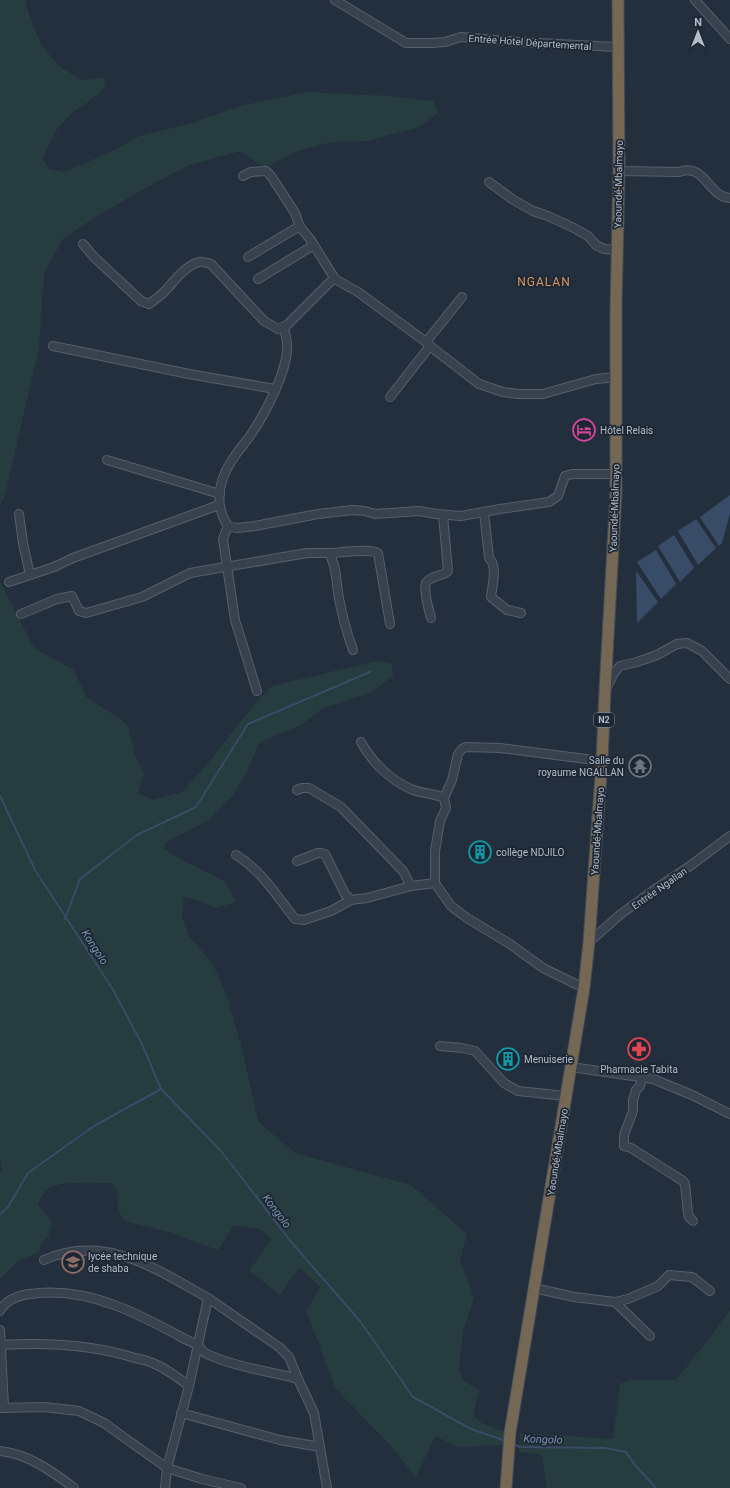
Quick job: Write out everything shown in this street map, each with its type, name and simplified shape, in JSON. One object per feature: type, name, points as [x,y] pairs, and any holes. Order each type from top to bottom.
[{"type":"highway","name":"Yaoundé-Mbalmayo","points":[[506,1488],[510,1433],[584,988],[589,942],[602,761],[616,474],[617,250],[619,171],[617,47],[618,0]]},
{"type":"street","name":"Entrée Hotel Départemental","points":[[336,0],[406,43],[445,42],[461,37],[519,42],[617,47]]},
{"type":"street","points":[[695,0],[730,39]]},
{"type":"street","points":[[619,171],[679,172],[692,170],[698,173],[721,196],[730,198]]},
{"type":"street","points":[[243,176],[252,172],[266,171],[271,176],[295,213],[300,227],[314,245],[335,280],[358,292],[479,384],[504,392],[518,394],[543,394],[596,379],[617,377]]},
{"type":"street","points":[[490,182],[512,199],[533,211],[548,216],[588,236],[596,245],[604,249],[617,250]]},
{"type":"street","points":[[248,258],[300,227]]},
{"type":"street","points":[[83,244],[94,257],[141,301],[149,304],[164,292],[178,276],[194,264],[200,261],[211,264],[264,321],[278,329],[284,327],[330,282],[335,280]]},
{"type":"street","points":[[258,279],[314,245]]},
{"type":"street","points":[[390,397],[462,297]]},
{"type":"street","points":[[284,327],[288,347],[284,368],[275,389],[250,436],[236,453],[224,473],[219,505],[223,518],[228,526],[236,528],[255,526],[318,514],[353,510],[375,514],[419,511],[442,515],[461,516],[549,502],[558,496],[565,476],[572,474],[616,474]]},
{"type":"street","points":[[53,346],[189,374],[275,389]]},
{"type":"street","points":[[107,460],[220,494]]},
{"type":"street","points":[[9,582],[54,567],[73,558],[219,505]]},
{"type":"street","points":[[484,512],[489,558],[494,566],[491,597],[507,610],[521,613]]},
{"type":"street","points":[[19,514],[23,543],[30,575]]},
{"type":"street","points":[[431,618],[425,584],[428,580],[445,574],[448,571],[442,515]]},
{"type":"street","points":[[228,526],[222,539],[235,620],[256,691]]},
{"type":"street","points":[[21,614],[57,599],[72,596],[79,611],[86,613],[142,597],[190,573],[227,566],[307,553],[376,551],[378,553],[390,624]]},
{"type":"street","points":[[329,553],[332,559],[346,628],[353,650]]},
{"type":"street","points":[[605,691],[614,673],[620,666],[657,655],[677,644],[687,643],[702,651],[730,679]]},
{"type":"street","points":[[361,742],[366,753],[398,782],[410,789],[444,798]]},
{"type":"street","points":[[584,988],[543,968],[510,944],[451,906],[435,883],[435,851],[440,821],[446,808],[444,798],[452,780],[458,754],[462,749],[466,747],[500,748],[602,761]]},
{"type":"street","points":[[297,790],[309,788],[341,807],[403,871],[411,886]]},
{"type":"street","name":"Entrée Ngallan","points":[[589,942],[621,914],[730,836]]},
{"type":"street","points":[[297,861],[321,853],[325,854],[345,894],[351,900]]},
{"type":"street","points":[[236,855],[250,864],[260,874],[295,919],[304,920],[331,911],[351,900],[367,898],[411,886],[435,883]]},
{"type":"street","points":[[440,1046],[475,1051],[504,1083],[518,1092],[566,1096]]},
{"type":"street","points":[[571,1066],[653,1079],[730,1114]]},
{"type":"street","points":[[642,1077],[640,1086],[636,1090],[633,1100],[633,1111],[625,1131],[624,1146],[631,1148],[683,1180],[685,1184],[688,1213],[693,1221]]},
{"type":"street","points":[[44,1260],[66,1252],[81,1250],[114,1253],[133,1258],[208,1298],[285,1352],[289,1357],[314,1414],[327,1488]]},
{"type":"street","points":[[534,1288],[574,1297],[615,1302],[628,1299],[658,1286],[669,1275],[692,1277],[710,1291]]},
{"type":"street","points":[[0,1311],[3,1305],[7,1302],[24,1294],[45,1292],[74,1294],[112,1303],[147,1318],[197,1346],[206,1354],[230,1362],[298,1379]]},
{"type":"street","points":[[165,1488],[167,1468],[189,1386],[208,1298]]},
{"type":"street","points":[[615,1302],[650,1336]]},
{"type":"street","points":[[0,1330],[2,1408],[44,1407],[79,1411],[104,1423],[167,1468],[202,1479],[241,1488]]},
{"type":"street","points":[[1,1345],[52,1344],[90,1347],[114,1351],[149,1361],[166,1370],[189,1386]]},
{"type":"street","points":[[181,1413],[280,1440],[320,1447]]},
{"type":"street","points":[[0,1450],[18,1454],[39,1464],[74,1488]]},
{"type":"green space","points":[[0,0],[25,0],[41,45],[59,66],[81,80],[103,78],[106,84],[97,95],[70,115],[61,124],[49,144],[43,160],[49,169],[64,172],[115,150],[139,136],[192,123],[240,106],[308,92],[389,96],[433,101],[438,113],[419,127],[367,141],[332,142],[295,152],[264,168],[241,151],[189,165],[94,218],[63,239],[44,273],[39,348],[5,495],[0,507]]},
{"type":"green space","points":[[0,581],[34,648],[74,670],[86,697],[121,719],[128,727],[135,755],[144,774],[138,793],[153,800],[182,792],[206,766],[257,701],[272,686],[377,661],[392,664],[393,676],[371,692],[323,708],[301,725],[259,743],[248,770],[233,795],[209,820],[166,842],[164,849],[178,858],[226,882],[236,902],[216,908],[198,900],[184,897],[182,915],[188,935],[212,963],[226,993],[242,1048],[258,1121],[295,1153],[411,1185],[467,1234],[460,1260],[474,1298],[463,1331],[459,1369],[464,1381],[479,1390],[473,1415],[482,1423],[506,1433],[504,1445],[458,1447],[435,1436],[416,1477],[388,1443],[336,1389],[306,1311],[320,1287],[299,1267],[280,1295],[249,1270],[272,1239],[260,1229],[234,1225],[218,1250],[169,1232],[125,1221],[118,1210],[117,1190],[111,1183],[56,1185],[47,1190],[38,1204],[52,1223],[49,1235],[41,1243],[39,1252],[17,1262],[0,1279],[0,1172],[2,1170],[0,1161]]},
{"type":"green space","points":[[730,1310],[730,1488],[547,1488],[542,1455],[519,1452],[520,1433],[613,1439],[620,1384],[629,1380],[676,1380]]},
{"type":"water","points":[[730,495],[730,513],[722,543],[719,546],[700,517]]},
{"type":"water","points":[[696,519],[716,548],[698,565],[678,531]]},
{"type":"water","points":[[674,535],[694,568],[680,582],[658,546]]},
{"type":"water","points":[[656,550],[676,584],[661,599],[637,562]]},
{"type":"water","points":[[636,571],[658,602],[637,623]]},
{"type":"waterway","points":[[65,919],[80,879],[137,835],[196,807],[248,724],[370,672]]},
{"type":"waterway","name":"Kongolo","points":[[0,796],[35,870],[112,988],[142,1044],[161,1089],[221,1151],[292,1243],[360,1321],[413,1397],[471,1429],[506,1441]]},
{"type":"waterway","points":[[0,1214],[8,1207],[28,1173],[94,1126],[161,1089]]},
{"type":"waterway","name":"Kongolo","points":[[513,1444],[520,1447],[604,1448],[626,1452],[634,1464],[656,1488]]},
{"type":"place","name":"Hôtel Relais","points":[[584,430]]},
{"type":"place","name":"Salle du royaume NGALLAN","points":[[640,766]]},
{"type":"place","name":"collège NDJILO","points":[[480,852]]},
{"type":"place","name":"Pharmacie Tabita","points":[[639,1049]]},
{"type":"place","name":"Menuiserie","points":[[508,1059]]},
{"type":"place","name":"lycée technique de shaba","points":[[73,1262]]},
{"type":"district","name":"NGALAN","points":[[544,282]]}]
